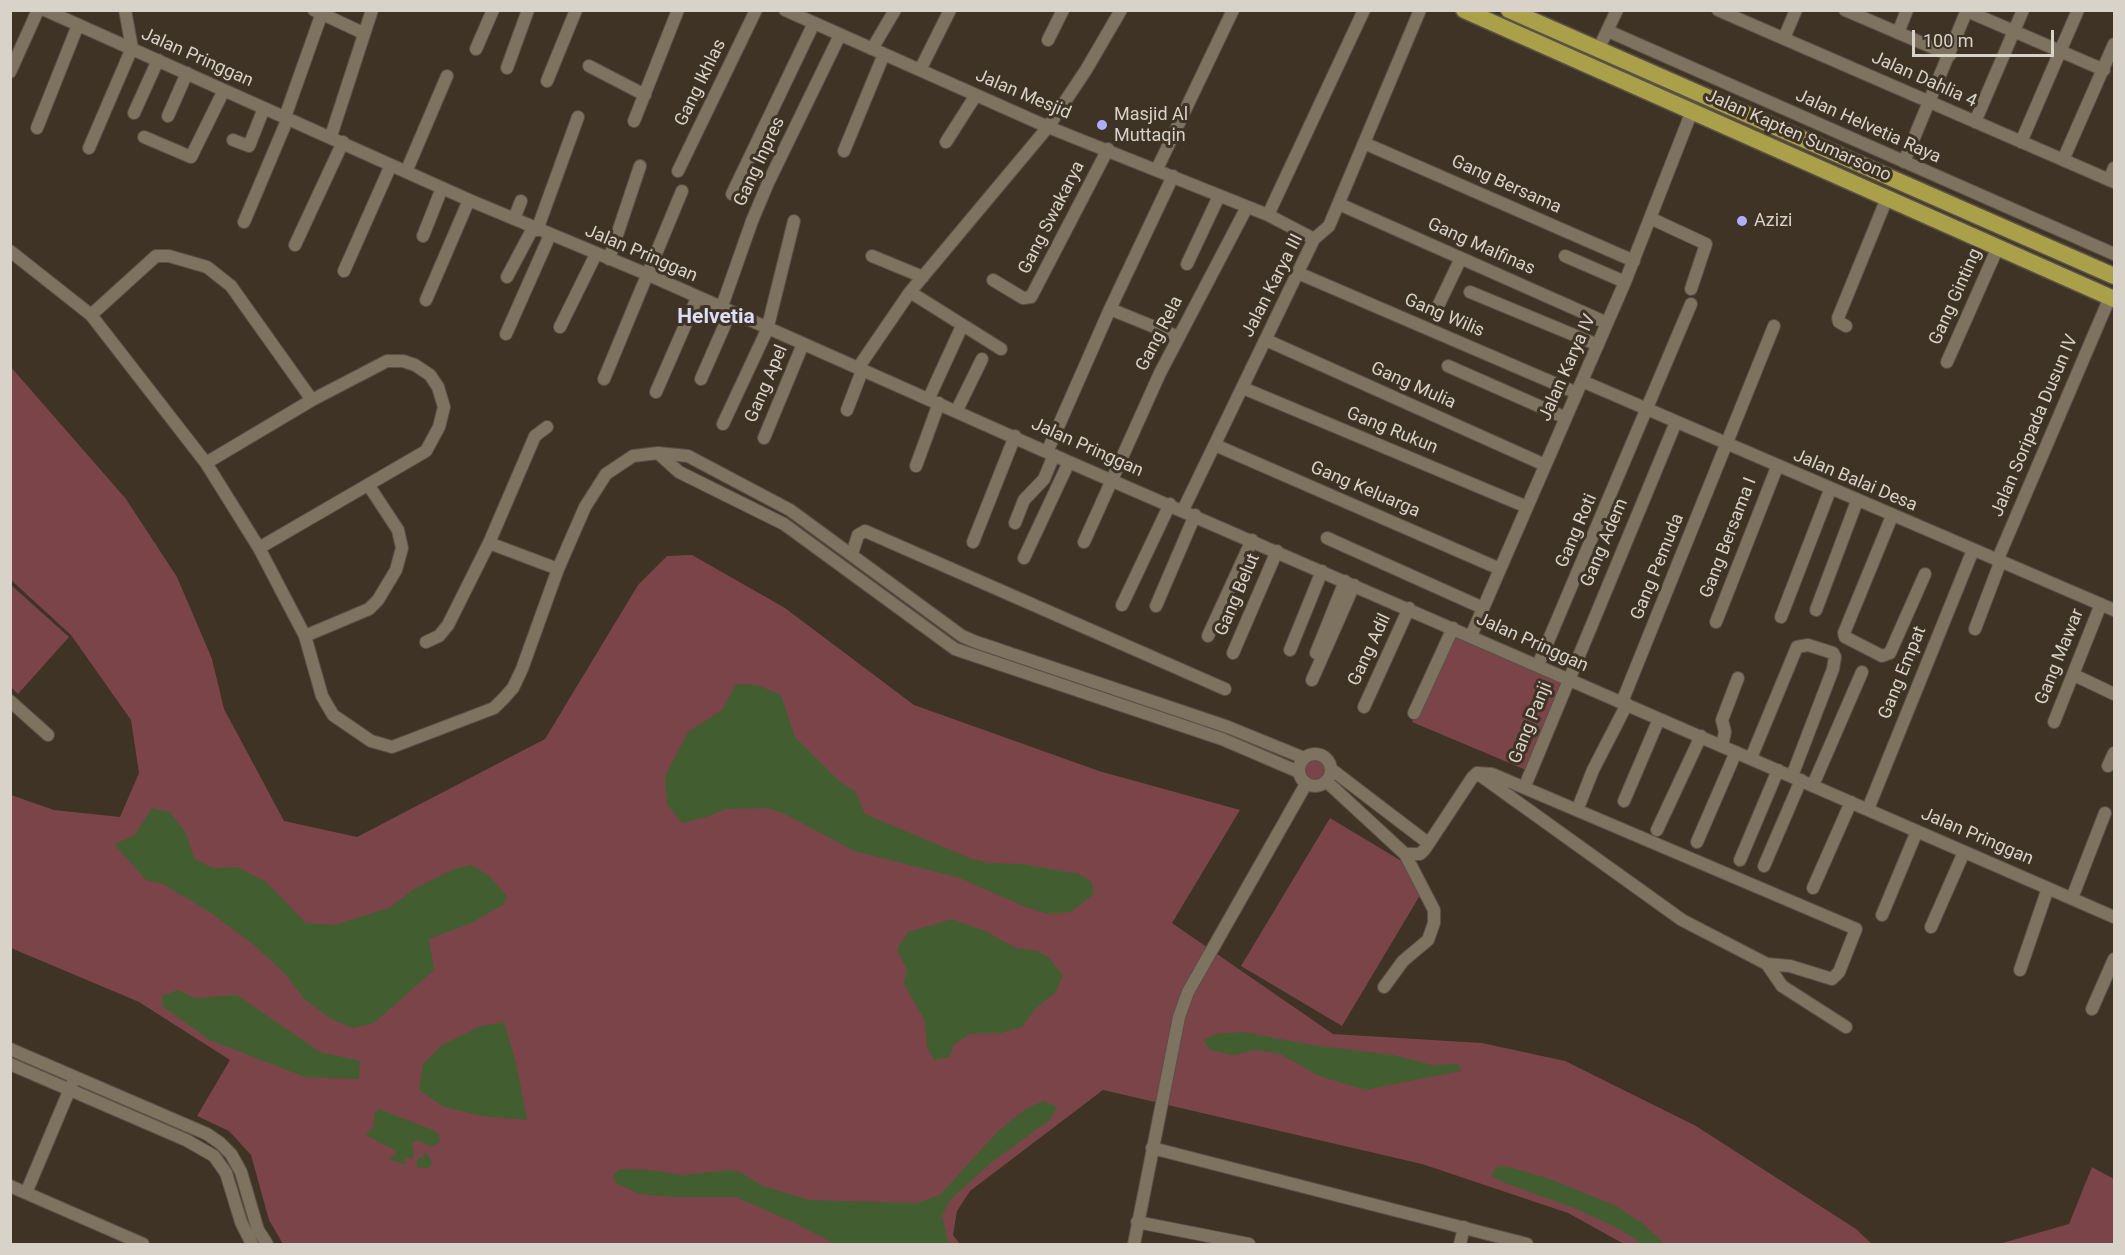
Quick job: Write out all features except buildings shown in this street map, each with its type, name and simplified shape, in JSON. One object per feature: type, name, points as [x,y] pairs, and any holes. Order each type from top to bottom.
[{"type":"highway","name":"Jalan Kapten Sumarsono","points":[[1464,10],[1998,247],[2110,300]]},
{"type":"highway","name":"Jalan Kapten Sumarsono","points":[[1509,10],[2115,276]]},
{"type":"street","points":[[10,72],[38,10]]},
{"type":"street","name":"Jalan Pringgan","points":[[45,10],[71,19],[535,229],[650,275],[767,330],[957,410],[1069,462],[2115,917]]},
{"type":"street","points":[[89,148],[132,48],[125,10]]},
{"type":"street","points":[[331,136],[372,10]]},
{"type":"street","points":[[476,49],[493,10]]},
{"type":"street","points":[[507,68],[528,10]]},
{"type":"street","points":[[548,81],[576,10]]},
{"type":"street","points":[[634,121],[678,10]]},
{"type":"street","name":"Gang Ikhlas","points":[[678,171],[756,10]]},
{"type":"street","name":"Jalan Mesjid","points":[[786,10],[1048,127],[1108,149],[1268,215],[1314,239]]},
{"type":"street","points":[[872,49],[895,10]]},
{"type":"street","points":[[920,70],[950,10]]},
{"type":"street","points":[[1048,40],[1063,10]]},
{"type":"street","points":[[847,410],[860,370],[910,292],[1048,127],[1086,70],[1121,10]]},
{"type":"street","points":[[1157,169],[1233,10]]},
{"type":"street","points":[[1268,215],[1364,10]]},
{"type":"street","name":"Jalan Karya III","points":[[1183,510],[1314,239],[1329,226],[1420,10]]},
{"type":"street","points":[[1598,50],[1617,10]]},
{"type":"street","name":"Jalan Dahlia 4","points":[[1718,10],[1738,14],[1784,38],[2021,142],[2063,160],[2113,177]]},
{"type":"street","points":[[1784,38],[1796,10]]},
{"type":"street","points":[[1898,33],[1908,10]]},
{"type":"street","points":[[1975,122],[2023,10]]},
{"type":"street","points":[[2021,142],[2078,10]]},
{"type":"street","points":[[1849,11],[1950,55]]},
{"type":"street","points":[[1904,162],[1967,11],[2104,70]]},
{"type":"street","points":[[244,222],[287,117],[320,12],[363,33]]},
{"type":"street","points":[[37,128],[71,19]]},
{"type":"street","points":[[732,194],[814,23]]},
{"type":"street","name":"Jalan Helvetia Raya","points":[[1608,31],[2115,254]]},
{"type":"street","name":"Gang Inpres","points":[[701,379],[764,193],[840,35]]},
{"type":"street","points":[[2063,160],[2115,44]]},
{"type":"street","points":[[844,151],[884,54]]},
{"type":"street","points":[[134,113],[159,60]]},
{"type":"street","points":[[589,66],[645,95]]},
{"type":"street","points":[[168,116],[187,73]]},
{"type":"street","points":[[406,172],[447,76]]},
{"type":"street","points":[[144,137],[191,157],[224,90]]},
{"type":"street","points":[[946,142],[976,95]]},
{"type":"street","points":[[233,140],[249,147],[264,108]]},
{"type":"street","name":"Jalan Karya IV","points":[[1470,636],[1634,261],[1692,111]]},
{"type":"street","points":[[507,277],[535,229],[578,117]]},
{"type":"street","points":[[295,245],[343,142]]},
{"type":"street","name":"Gang Bersama","points":[[1364,143],[1634,261]]},
{"type":"street","name":"Gang Swakarya","points":[[993,280],[1023,298],[1031,297],[1108,149]]},
{"type":"street","points":[[344,271],[391,165]]},
{"type":"street","points":[[609,259],[640,166]]},
{"type":"street","points":[[1015,523],[1024,500],[1044,479],[1051,453],[1110,309],[1173,176]]},
{"type":"street","points":[[423,236],[442,188]]},
{"type":"street","points":[[604,379],[650,275],[682,191]]},
{"type":"street","points":[[1187,264],[1219,195]]},
{"type":"street","points":[[1846,327],[1839,322],[1838,318],[1887,198]]},
{"type":"street","points":[[426,300],[469,200]]},
{"type":"street","points":[[514,219],[521,201]]},
{"type":"street","name":"Gang Malfinas","points":[[1339,204],[1607,323]]},
{"type":"street","name":"Gang Rela","points":[[1084,542],[1179,337],[1247,207]]},
{"type":"street","points":[[1650,218],[1706,244],[1707,249],[1691,289]]},
{"type":"street","points":[[723,424],[767,330],[794,221]]},
{"type":"street","points":[[506,334],[550,235]]},
{"type":"street","name":"Gang Ginting","points":[[1947,362],[1998,247]]},
{"type":"street","points":[[10,251],[91,315],[206,462],[259,548],[305,636],[322,696],[333,715],[371,741],[392,747],[494,708],[504,698],[513,688],[522,669],[558,569],[585,507],[606,474],[633,456],[658,453],[688,456],[790,510],[962,636],[1228,727],[1304,758],[1313,754],[1323,756],[1331,768],[1428,843]]},
{"type":"street","points":[[560,327],[596,254]]},
{"type":"street","points":[[91,315],[156,256],[169,256],[207,267],[231,286],[312,400]]},
{"type":"street","points":[[872,256],[923,278]]},
{"type":"street","points":[[1565,256],[1625,282]]},
{"type":"street","points":[[1438,304],[1461,258]]},
{"type":"street","name":"Gang Wilis","points":[[1298,273],[1577,393]]},
{"type":"street","points":[[910,292],[1001,349]]},
{"type":"street","points":[[1470,292],[1598,345]]},
{"type":"street","points":[[656,392],[698,298]]},
{"type":"street","name":"Jalan Soripada Dusun IV","points":[[1974,629],[1998,562],[2110,300]]},
{"type":"street","name":"Gang Roti","points":[[1538,665],[1691,304]]},
{"type":"street","points":[[1110,309],[1179,337]]},
{"type":"street","points":[[916,466],[934,400],[962,326]]},
{"type":"street","name":"Gang Pemuda","points":[[1580,803],[1625,703],[1725,445],[1774,326]]},
{"type":"street","name":"Gang Mulia","points":[[1266,340],[1545,465]]},
{"type":"street","name":"Gang Apel","points":[[764,438],[803,344]]},
{"type":"street","points":[[957,410],[982,359]]},
{"type":"street","points":[[206,462],[312,400],[387,360],[403,361],[430,375],[438,387],[444,407],[440,427],[426,451],[259,548]]},
{"type":"street","points":[[1448,366],[1566,418]]},
{"type":"street","name":"Jalan Balai Desa","points":[[1582,381],[1725,445],[2115,610]]},
{"type":"street","name":"Gang Rukun","points":[[1243,388],[1527,507]]},
{"type":"street","name":"Gang Adem","points":[[1568,678],[1676,422]]},
{"type":"street","points":[[426,642],[439,636],[448,625],[489,543],[535,436],[547,427]]},
{"type":"street","points":[[973,542],[1015,436]]},
{"type":"street","name":"Gang Keluarga","points":[[1215,445],[1500,568]]},
{"type":"street","points":[[658,453],[679,472],[784,524],[955,649],[1222,739],[1299,772],[1306,784],[1317,786],[1326,781],[1331,768]]},
{"type":"street","points":[[1024,558],[1069,462]]},
{"type":"street","name":"Gang Bersama I","points":[[1716,622],[1777,467]]},
{"type":"street","points":[[305,636],[369,609],[378,600],[396,570],[402,548],[398,530],[369,486]]},
{"type":"street","points":[[1781,617],[1830,490]]},
{"type":"street","points":[[1816,610],[1857,501]]},
{"type":"street","points":[[1122,605],[1170,504]]},
{"type":"street","points":[[1156,606],[1195,515]]},
{"type":"street","points":[[1892,516],[1844,633],[1845,637],[1882,656],[1890,653],[1925,574]]},
{"type":"street","points":[[852,554],[858,535],[865,531],[1225,689]]},
{"type":"street","points":[[1327,538],[1483,608]]},
{"type":"street","points":[[1208,636],[1252,540]]},
{"type":"street","points":[[489,543],[558,569]]},
{"type":"street","name":"Gang Empat","points":[[1868,809],[1972,550]]},
{"type":"street","name":"Gang Belut","points":[[1233,653],[1277,551]]},
{"type":"street","points":[[1290,650],[1322,571]]},
{"type":"street","points":[[1311,664],[1350,583]]},
{"type":"street","points":[[1312,680],[1350,583]]},
{"type":"street","points":[[888,599],[898,588]]},
{"type":"street","name":"Gang Mawar","points":[[2054,722],[2101,604]]},
{"type":"street","name":"Gang Adil","points":[[1364,707],[1409,608]]},
{"type":"street","points":[[1414,712],[1453,628]]},
{"type":"street","points":[[1751,758],[1797,647],[1808,645],[1833,653],[1835,657],[1833,669],[1764,866]]},
{"type":"street","points":[[1813,785],[1862,672]]},
{"type":"street","points":[[2074,675],[2115,694]]},
{"type":"street","name":"Gang Panji","points":[[1527,781],[1568,678]]},
{"type":"street","points":[[1722,746],[1725,732],[1722,720],[1738,678]]},
{"type":"street","points":[[1092,696],[1096,682]]},
{"type":"street","points":[[10,701],[48,735]]},
{"type":"street","points":[[1624,801],[1659,718]]},
{"type":"street","points":[[1657,830],[1701,736]]},
{"type":"street","points":[[1696,842],[1736,752]]},
{"type":"street","points":[[2108,766],[2115,753]]},
{"type":"street","points":[[1299,772],[1304,758]]},
{"type":"street","points":[[1740,860],[1778,770]]},
{"type":"street","points":[[1405,854],[1420,854],[1477,773]]},
{"type":"street","points":[[1477,773],[1492,774],[1856,929],[1839,972],[1832,979],[1790,966],[1767,964],[1682,920],[1477,773]]},
{"type":"street","points":[[1326,781],[1405,854],[1430,901],[1434,923],[1426,943],[1404,961],[1384,987]]},
{"type":"street","points":[[1134,1245],[1179,1017],[1188,992],[1306,784]]},
{"type":"street","points":[[1813,888],[1851,802]]},
{"type":"street","points":[[2072,898],[2105,813]]},
{"type":"street","points":[[1882,915],[1917,831]]},
{"type":"street","points":[[1931,927],[1964,852]]},
{"type":"street","points":[[2020,970],[2048,888]]},
{"type":"street","points":[[2092,1009],[2115,959]]},
{"type":"street","points":[[1767,964],[1782,986],[1846,1027]]},
{"type":"street","points":[[10,1049],[207,1134],[220,1143],[231,1154],[241,1172],[258,1230],[267,1245]]},
{"type":"street","points":[[10,1065],[186,1140],[214,1156],[226,1173],[241,1222],[252,1245]]},
{"type":"street","points":[[26,1193],[75,1077]]},
{"type":"street","points":[[1152,1148],[1527,1245]]},
{"type":"street","points":[[10,1186],[143,1244]]},
{"type":"street","points":[[1137,1222],[1249,1245]]},
{"type":"street","points":[[1460,1245],[1464,1227]]},
{"type":"shaded area","points":[[10,366],[126,499],[177,577],[212,659],[224,709],[284,821],[357,837],[545,739],[638,585],[667,556],[692,555],[785,608],[914,705],[1099,771],[1240,810],[1172,923],[1333,1034],[1482,1043],[1565,1061],[1696,1126],[1856,1229],[1872,1244],[1624,1244],[1568,1213],[1422,1164],[1103,1090],[970,1191],[957,1211],[953,1235],[960,1244],[283,1244],[269,1220],[251,1155],[229,1131],[197,1116],[230,1060],[139,1002],[11,948],[11,795],[54,810],[120,817],[139,773],[131,720],[71,635],[11,580]]},
{"type":"shaded area","points":[[11,585],[69,637],[18,694],[11,687]]},
{"type":"shaded area","points":[[1451,631],[1564,680],[1526,770],[1412,722]]},
{"type":"shaded area","points":[[736,684],[757,685],[781,695],[795,737],[840,782],[855,791],[865,814],[967,857],[988,863],[1023,864],[1079,874],[1091,881],[1094,894],[1071,912],[1049,914],[1023,906],[960,878],[854,851],[785,814],[767,808],[726,809],[682,823],[667,804],[665,776],[688,732],[722,710]]},
{"type":"shaded area","points":[[1310,759],[1318,759],[1325,766],[1325,774],[1318,781],[1310,781],[1303,774],[1303,766]]},
{"type":"shaded area","points":[[152,808],[170,812],[186,833],[194,858],[212,868],[238,867],[266,882],[306,923],[334,925],[389,908],[414,889],[454,869],[472,865],[489,876],[507,896],[503,905],[471,923],[429,939],[434,970],[374,1023],[353,1028],[333,1020],[305,1000],[285,974],[254,945],[208,911],[163,884],[146,880],[114,844],[134,836]]},
{"type":"shaded area","points":[[1330,818],[1403,862],[1422,892],[1342,1026],[1241,966]]},
{"type":"shaded area","points":[[952,919],[985,931],[1016,948],[1038,951],[1049,958],[1063,975],[1056,992],[1035,1009],[1022,1027],[1001,1033],[970,1034],[953,1045],[950,1057],[934,1060],[927,1047],[925,1021],[904,984],[907,970],[897,949],[908,932]]},
{"type":"shaded area","points":[[178,990],[195,998],[237,995],[320,1052],[360,1061],[359,1079],[305,1077],[210,1040],[162,1006],[162,996]]},
{"type":"shaded area","points":[[504,1022],[516,1062],[527,1120],[483,1116],[444,1107],[419,1090],[423,1064],[442,1045],[481,1026]]},
{"type":"shaded area","points":[[1243,1032],[1313,1045],[1393,1055],[1432,1065],[1458,1064],[1461,1071],[1365,1090],[1319,1076],[1280,1054],[1257,1050],[1233,1055],[1210,1050],[1203,1040],[1216,1034]]},
{"type":"shaded area","points":[[1044,1101],[1057,1107],[1050,1120],[993,1161],[950,1200],[942,1216],[949,1244],[835,1244],[736,1197],[674,1197],[639,1194],[616,1183],[613,1175],[620,1169],[651,1170],[683,1175],[729,1170],[740,1172],[763,1186],[809,1200],[916,1203],[940,1195],[998,1131],[1027,1108]]},
{"type":"shaded area","points":[[379,1109],[435,1131],[439,1135],[440,1142],[430,1147],[420,1141],[415,1141],[412,1144],[414,1153],[412,1159],[404,1158],[406,1165],[391,1160],[390,1157],[396,1155],[396,1151],[366,1135],[374,1126],[374,1114]]},
{"type":"shaded area","points":[[427,1153],[432,1163],[429,1168],[418,1168],[416,1162],[420,1157],[424,1159],[423,1154]]},
{"type":"shaded area","points":[[1498,1166],[1550,1179],[1616,1206],[1642,1223],[1665,1244],[1643,1244],[1617,1228],[1577,1209],[1502,1182],[1491,1175]]},
{"type":"shaded area","points":[[2092,1167],[2114,1179],[2114,1244],[1999,1244],[2069,1224]]},
{"type":"place","name":"Masjid Al Muttaqin","points":[[1102,125]]},
{"type":"place","name":"Azizi","points":[[1742,221]]},
{"type":"district","name":"Helvetia","points":[[716,318]]}]
